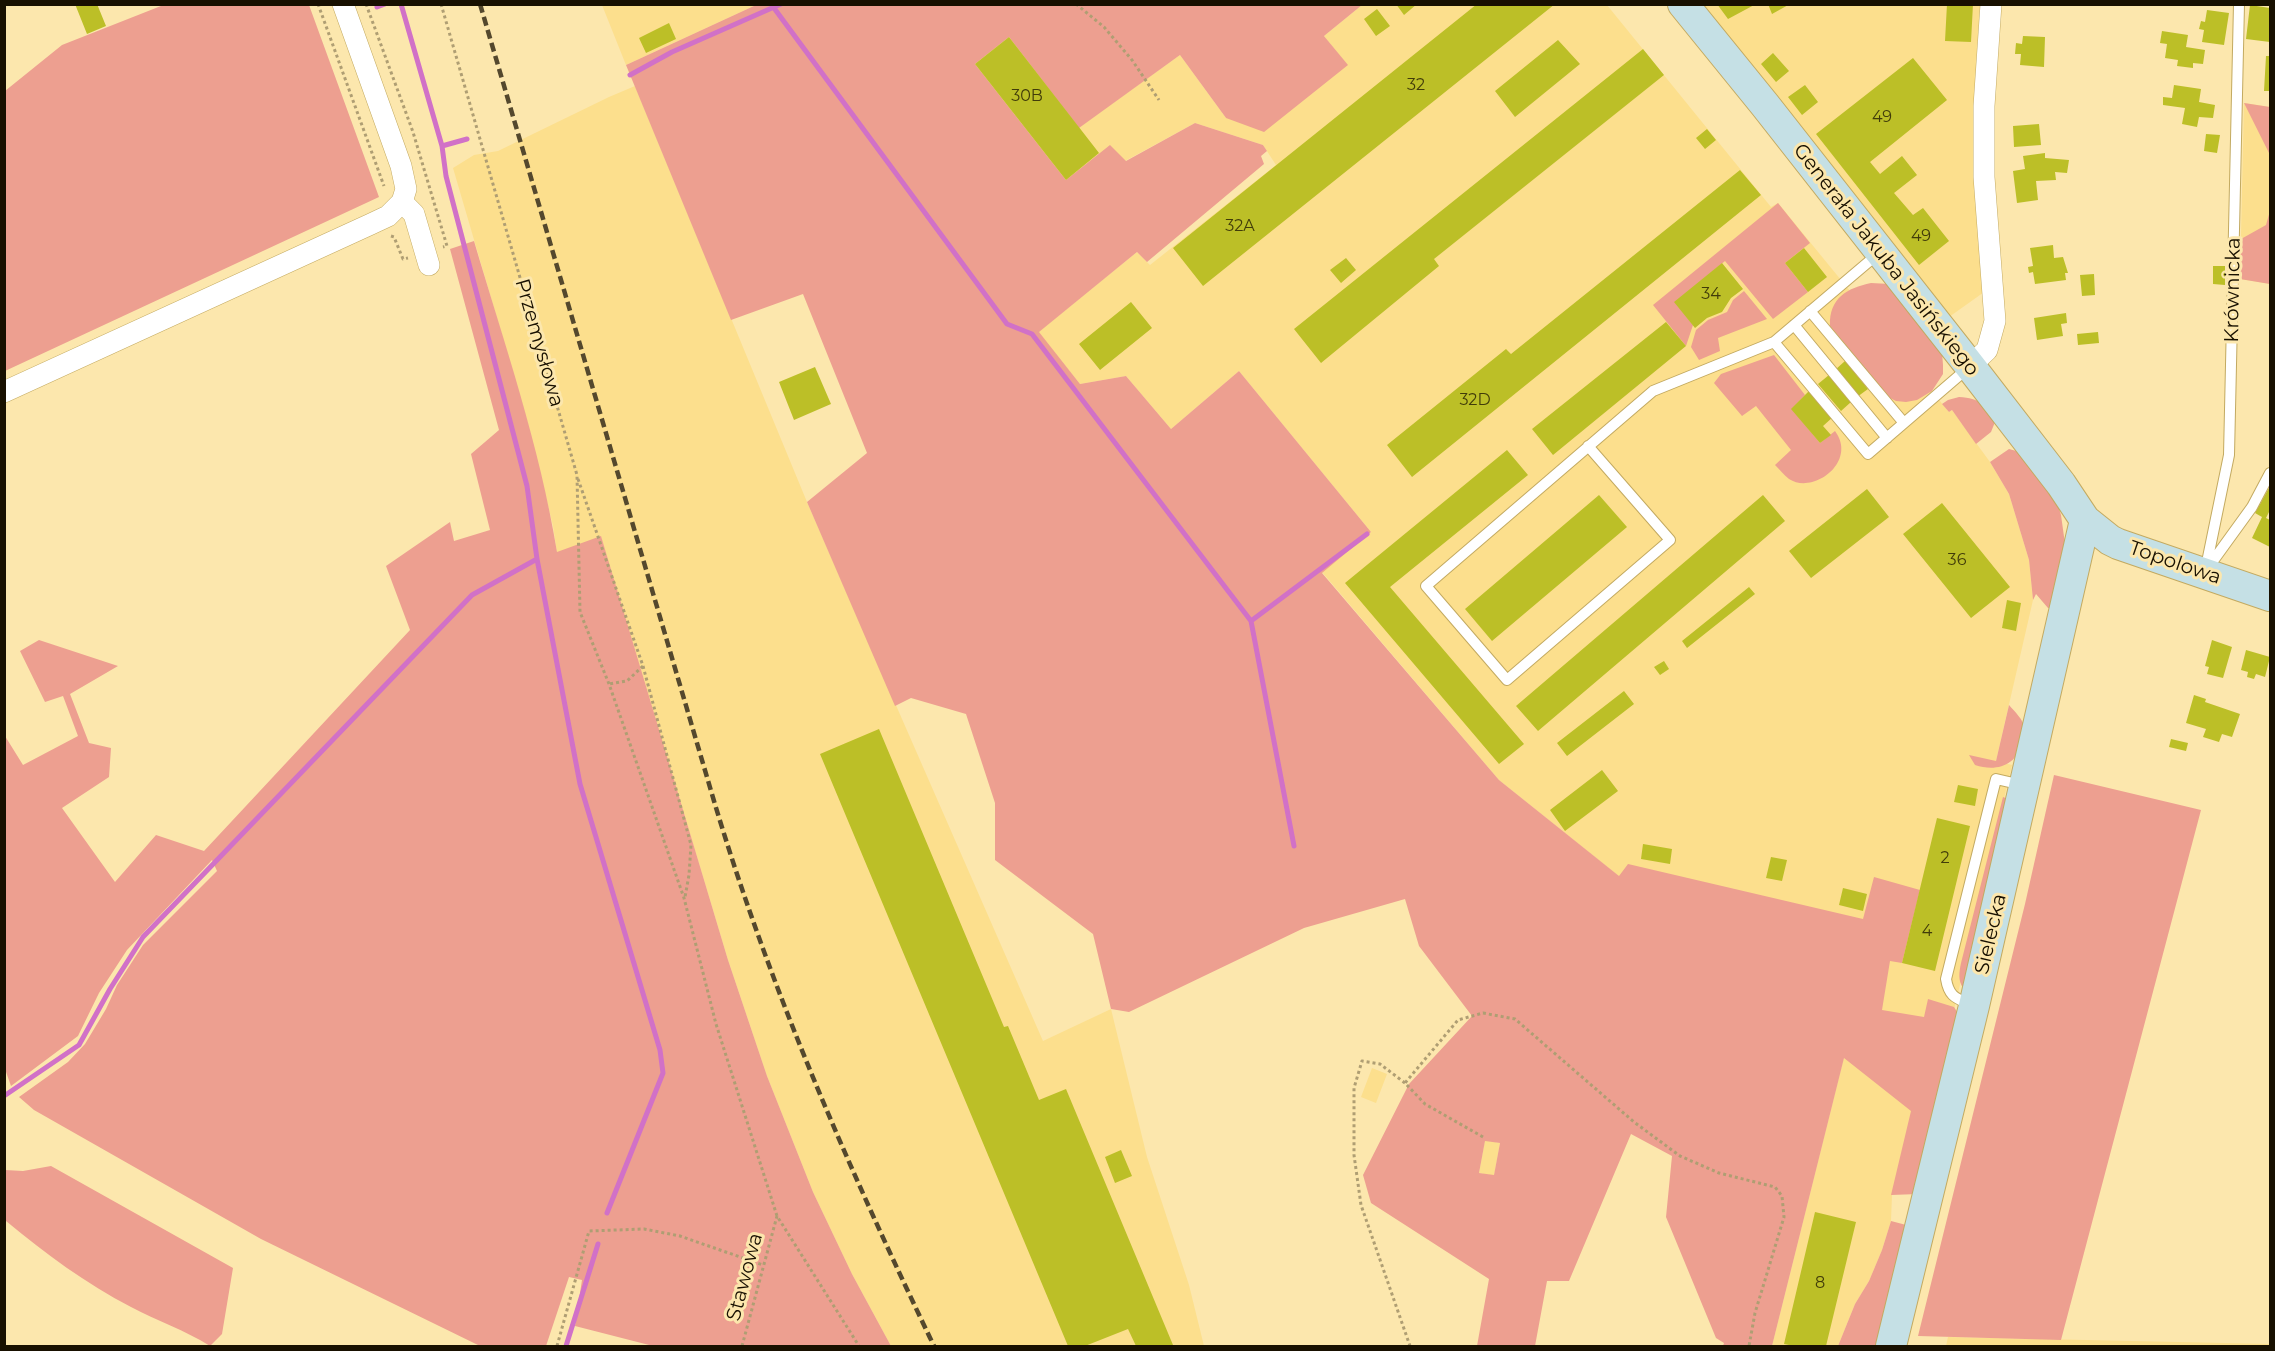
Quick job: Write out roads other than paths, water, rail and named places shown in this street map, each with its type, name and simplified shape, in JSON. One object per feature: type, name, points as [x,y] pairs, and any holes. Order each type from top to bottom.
[{"type":"street","points":[[4,392],[388,216],[393,196],[406,189],[401,166],[343,4]]},
{"type":"street","name":"Generała Jakuba Jasińskiego","points":[[1683,4],[1970,366],[2061,484],[2085,520]]},
{"type":"street","points":[[1970,366],[1987,350],[1995,321],[1984,177],[1984,106],[1991,4]]},
{"type":"street","points":[[393,196],[414,214],[427,259]]},
{"type":"street","name":"Topolowa","points":[[2085,520],[2118,544],[2271,596]]},
{"type":"street","name":"Sielecka","points":[[1892,1347],[1974,1006],[2085,520]]},
{"type":"lane","name":"Krównicka","points":[[2205,573],[2229,456],[2239,4]]},
{"type":"lane","points":[[1588,446],[1670,540],[1507,680],[1426,586],[1588,446],[1653,391],[1774,342],[1880,253]]},
{"type":"lane","points":[[1810,312],[1904,423]]},
{"type":"lane","points":[[1794,325],[1887,438]]},
{"type":"lane","points":[[1774,342],[1868,454],[1970,366]]},
{"type":"lane","points":[[2205,573],[2228,537],[2252,507],[2271,473]]},
{"type":"waterway","points":[[377,7],[385,4]]},
{"type":"waterway","points":[[401,4],[442,146]]},
{"type":"waterway","points":[[630,75],[672,52],[781,4]]},
{"type":"waterway","points":[[774,8],[1007,324],[1032,334],[1251,621],[1294,846]]},
{"type":"waterway","points":[[467,139],[442,146],[446,176],[527,486],[537,559],[580,784],[660,1050],[663,1073],[607,1213]]},
{"type":"waterway","points":[[1251,621],[1367,534]]},
{"type":"waterway","points":[[4,1096],[79,1045],[110,989],[143,937],[472,595],[537,559]]},
{"type":"waterway","points":[[566,1346],[598,1244]]},
{"type":"railway","points":[[480,4],[736,871],[760,941],[813,1078],[934,1346]]}]
